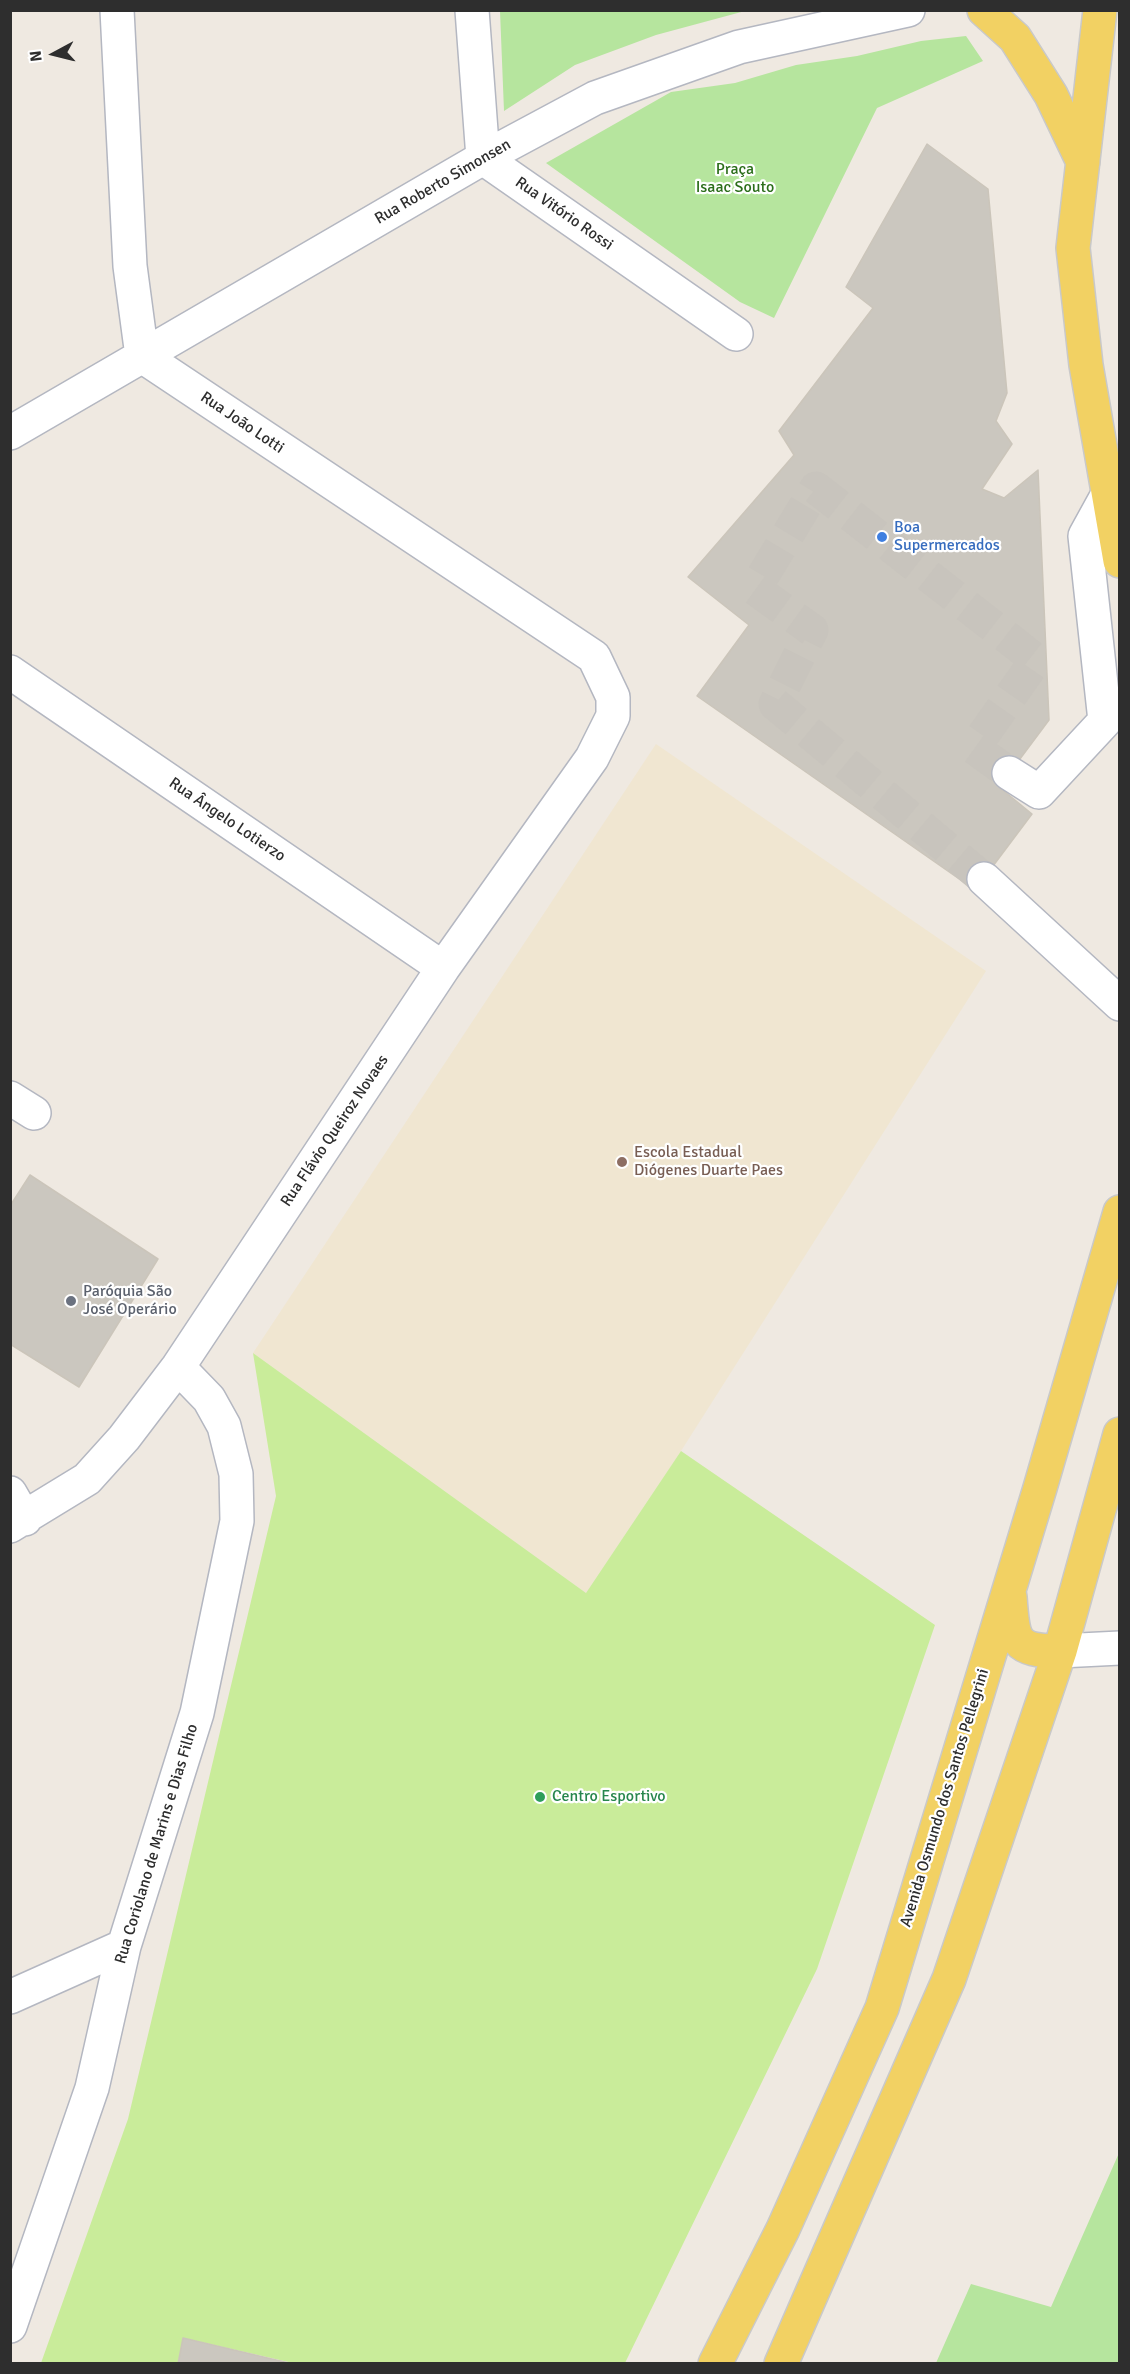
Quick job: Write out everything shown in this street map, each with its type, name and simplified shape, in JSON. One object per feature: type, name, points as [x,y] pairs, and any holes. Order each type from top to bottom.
[{"type":"main road","points":[[984,10],[1015,38],[1051,94],[1083,162]]},
{"type":"main road","points":[[1100,10],[1073,248],[1086,365],[1119,561]]},
{"type":"main road","name":"Avenida Osmundo dos Santos Pellegrini","points":[[720,2362],[783,2229],[882,2008],[1040,1488],[1119,1212]]},
{"type":"main road","points":[[781,2364],[949,1979],[1060,1652],[1119,1434]]},
{"type":"main road","points":[[1009,1586],[1012,1630],[1020,1642],[1034,1651],[1060,1652]]},
{"type":"street","points":[[117,10],[130,266],[142,356]]},
{"type":"street","points":[[472,10],[483,158]]},
{"type":"street","name":"Rua Roberto Simonsen","points":[[10,433],[483,158],[595,98],[739,47],[908,10]]},
{"type":"street","name":"Rua Vitório Rossi","points":[[483,158],[736,334]]},
{"type":"street","name":"Rua João Lotti","points":[[142,356],[594,657],[614,697]]},
{"type":"street","points":[[1010,773],[1039,792],[1105,721],[1085,536],[1107,496]]},
{"type":"street","name":"Rua Ângelo Lotierzo","points":[[10,672],[443,968]]},
{"type":"street","name":"Rua Flávio Queiroz Novaes","points":[[15,1513],[87,1479],[124,1438],[178,1367],[443,968],[592,758],[613,716],[614,697]]},
{"type":"street","points":[[984,879],[1119,1004]]},
{"type":"street","name":"Rua Coriolano de Marins e Dias Filho","points":[[10,2326],[92,2088],[124,1946],[197,1713],[237,1521],[236,1474],[224,1426],[209,1399],[178,1367]]},
{"type":"street","points":[[1060,1652],[1119,1648]]},
{"type":"street","points":[[10,1997],[124,1946]]},
{"type":"shaded area","name":"Escola Estadual Diógenes Duarte Paes","points":[[656,744],[986,971],[681,1451],[586,1593],[253,1353]]},
{"type":"green space","points":[[500,10],[745,11],[656,35],[575,65],[504,111]]},
{"type":"green space","name":"Praça Isaac Souto","points":[[966,36],[983,61],[877,108],[774,318],[740,302],[546,163],[671,92],[735,83],[796,65],[857,56],[921,41]]},
{"type":"green space","name":"Centro Esportivo","points":[[253,1353],[586,1593],[681,1451],[935,1625],[817,1969],[625,2363],[293,2363],[183,2338],[178,2363],[41,2363],[128,2119],[276,1496]]},
{"type":"green space","points":[[1119,2153],[1119,2363],[936,2363],[971,2284],[1051,2307]]},
{"type":"building","name":"Boa Supermercados","points":[[927,144],[988,189],[1007,393],[996,421],[1012,444],[982,489],[1004,498],[1038,470],[1049,720],[999,787],[1032,814],[975,890],[697,696],[749,625],[688,577],[794,455],[779,431],[873,308],[846,287]]},
{"type":"building","name":"Paróquia São José Operário","points":[[30,1175],[158,1259],[79,1387],[10,1344],[10,1206]]},
{"type":"building","points":[[183,2338],[293,2364],[178,2364]]},
{"type":"tunnel","points":[[984,879],[775,704],[812,630],[755,589],[816,488],[1036,660],[974,748],[1009,773]]},
{"type":"place","name":"Boa Supermercados","points":[[882,537]]},
{"type":"place","name":"Escola Estadual Diógenes Duarte Paes","points":[[622,1162]]},
{"type":"place","name":"Paróquia São José Operário","points":[[71,1301]]},
{"type":"place","name":"Centro Esportivo","points":[[540,1797]]}]
